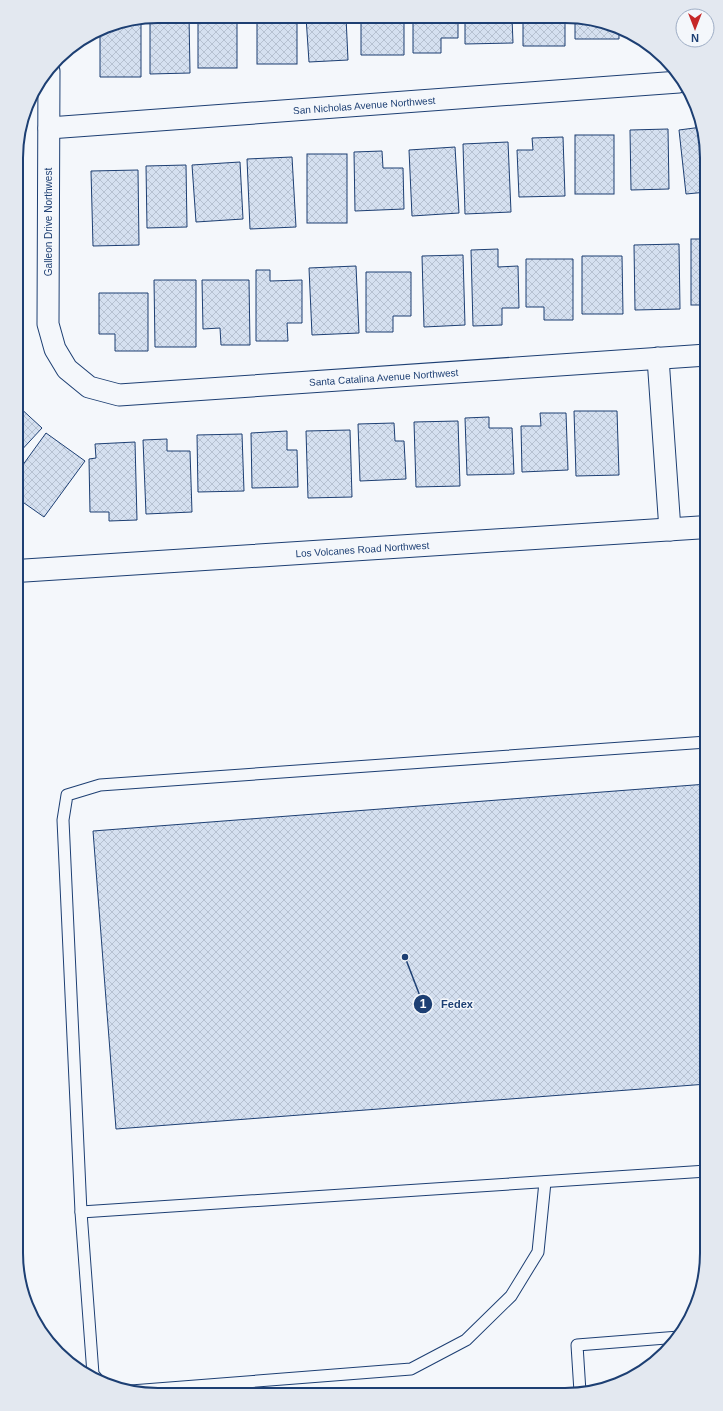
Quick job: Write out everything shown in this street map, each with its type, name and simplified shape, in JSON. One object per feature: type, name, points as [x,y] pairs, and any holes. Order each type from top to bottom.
[{"type":"street","name":"Galleon Drive Northwest","points":[[49,79],[48,324],[55,349],[67,369]]},
{"type":"street","name":"San Nicholas Avenue Northwest","points":[[49,128],[676,82]]},
{"type":"street","name":"Santa Catalina Avenue Northwest","points":[[67,369],[90,387],[119,395],[700,355]]},
{"type":"street","points":[[658,358],[670,530]]},
{"type":"street","name":"Los Volcanes Road Northwest","points":[[23,571],[700,528]]},
{"type":"lane","points":[[93,1371],[81,1212],[63,820],[67,795],[100,785],[700,742]]},
{"type":"lane","points":[[81,1212],[700,1171]]},
{"type":"lane","points":[[169,1388],[411,1369],[466,1340],[511,1296],[538,1252],[545,1182]]},
{"type":"lane","points":[[580,1387],[577,1345],[669,1338]]},
{"type":"building","points":[[150,23],[189,23],[190,73],[150,74]]},
{"type":"building","points":[[198,23],[237,23],[237,68],[198,68]]},
{"type":"building","points":[[257,23],[297,23],[297,64],[257,64]]},
{"type":"building","points":[[306,23],[346,23],[348,60],[309,62]]},
{"type":"building","points":[[361,23],[404,23],[404,55],[361,55]]},
{"type":"building","points":[[413,23],[458,23],[458,38],[441,38],[441,53],[413,53]]},
{"type":"building","points":[[465,23],[512,23],[513,43],[465,44]]},
{"type":"building","points":[[523,23],[565,23],[565,46],[523,46]]},
{"type":"building","points":[[141,24],[141,77],[100,77],[100,36],[115,30]]},
{"type":"building","points":[[575,24],[608,30],[619,35],[619,39],[575,39]]},
{"type":"building","points":[[696,128],[700,150],[700,193],[686,194],[679,130]]},
{"type":"building","points":[[668,129],[669,189],[631,190],[630,130]]},
{"type":"building","points":[[575,135],[614,135],[614,194],[575,194]]},
{"type":"building","points":[[563,137],[565,196],[519,197],[517,150],[533,150],[532,138]]},
{"type":"building","points":[[508,142],[511,212],[465,214],[463,144]]},
{"type":"building","points":[[455,147],[459,213],[412,216],[409,150]]},
{"type":"building","points":[[382,151],[383,168],[403,168],[404,209],[355,211],[354,152]]},
{"type":"building","points":[[307,154],[347,154],[347,223],[307,223]]},
{"type":"building","points":[[292,157],[296,227],[250,229],[247,159]]},
{"type":"building","points":[[240,162],[243,219],[196,222],[192,165]]},
{"type":"building","points":[[186,165],[187,227],[147,228],[146,166]]},
{"type":"building","points":[[138,170],[139,245],[93,246],[91,171]]},
{"type":"building","points":[[691,239],[700,239],[700,305],[691,305]]},
{"type":"building","points":[[679,244],[680,309],[635,310],[634,245]]},
{"type":"building","points":[[498,249],[498,267],[518,266],[519,308],[502,308],[502,325],[473,326],[471,250]]},
{"type":"building","points":[[463,255],[465,325],[424,327],[422,256]]},
{"type":"building","points":[[582,256],[622,256],[623,314],[582,314]]},
{"type":"building","points":[[526,259],[573,259],[573,320],[544,320],[544,307],[526,307]]},
{"type":"building","points":[[356,266],[359,333],[312,335],[309,268]]},
{"type":"building","points":[[256,270],[270,270],[270,281],[302,280],[302,323],[287,323],[288,341],[256,341]]},
{"type":"building","points":[[366,272],[411,272],[411,316],[393,316],[393,332],[366,332]]},
{"type":"building","points":[[154,280],[196,280],[196,347],[155,347]]},
{"type":"building","points":[[202,280],[249,280],[250,345],[221,345],[220,328],[203,329]]},
{"type":"building","points":[[99,293],[148,293],[148,351],[115,351],[115,334],[99,334]]},
{"type":"building","points":[[23,411],[42,428],[23,449]]},
{"type":"building","points":[[574,411],[617,411],[619,475],[576,476]]},
{"type":"building","points":[[540,413],[566,413],[568,470],[522,472],[521,426],[541,426]]},
{"type":"building","points":[[489,417],[489,428],[512,428],[514,474],[467,475],[465,418]]},
{"type":"building","points":[[458,421],[460,486],[416,487],[414,422]]},
{"type":"building","points":[[394,423],[395,441],[404,441],[406,479],[360,481],[358,424]]},
{"type":"building","points":[[350,430],[352,497],[308,498],[306,431]]},
{"type":"building","points":[[287,431],[287,450],[297,450],[298,487],[252,488],[251,433]]},
{"type":"building","points":[[46,433],[85,461],[44,517],[23,502],[23,465]]},
{"type":"building","points":[[242,434],[244,491],[198,492],[197,435]]},
{"type":"building","points":[[167,439],[167,451],[190,451],[192,512],[146,514],[143,440]]},
{"type":"building","points":[[135,442],[137,520],[109,521],[109,512],[90,512],[89,459],[96,458],[95,444]]},
{"type":"building","points":[[700,785],[700,1085],[116,1129],[93,831]]},
{"type":"place","name":"Fedex","points":[[405,957]]}]
